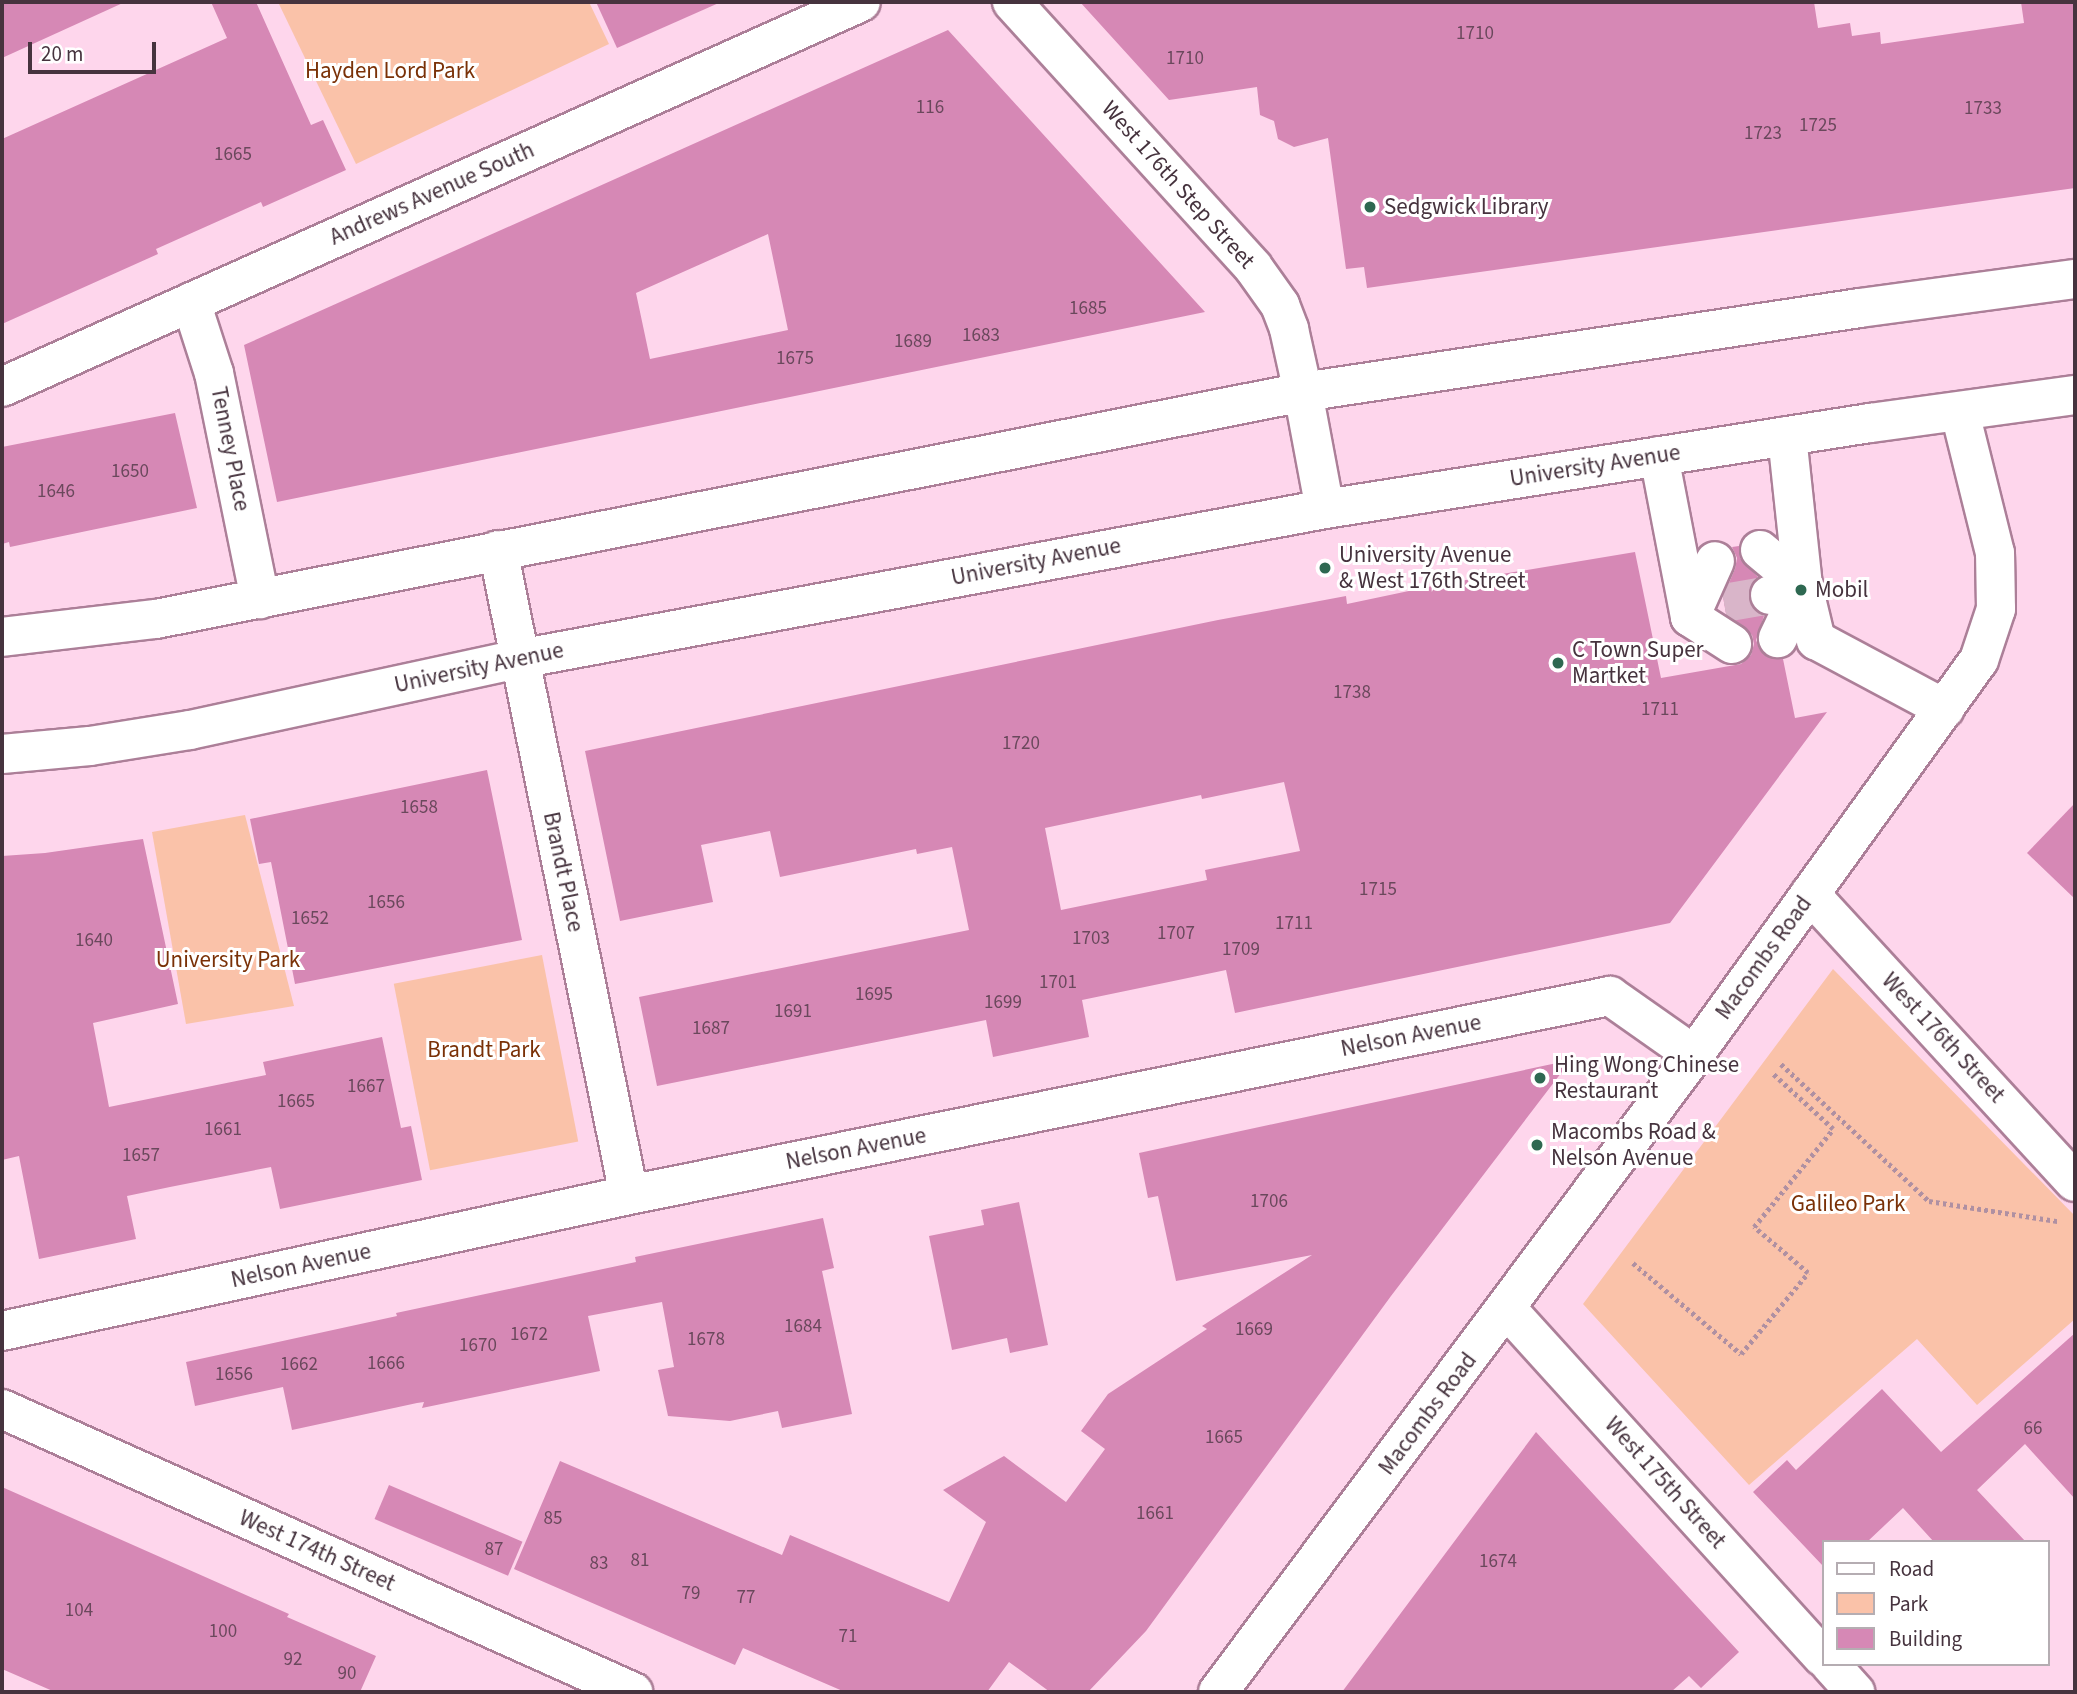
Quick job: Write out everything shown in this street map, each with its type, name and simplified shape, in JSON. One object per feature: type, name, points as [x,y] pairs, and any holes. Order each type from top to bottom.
[{"type":"street","name":"Andrews Avenue South","points":[[2,387],[861,2]]},
{"type":"street","name":"West 176th Step Street","points":[[1012,2],[1253,267],[1280,305],[1289,329],[1303,392]]},
{"type":"street","points":[[2,637],[156,619],[1303,392],[1860,308],[2075,279]]},
{"type":"street","name":"Tenney Place","points":[[191,302],[214,373],[260,599]]},
{"type":"street","points":[[1303,392],[1325,509]]},
{"type":"street","name":"University Avenue","points":[[2,754],[90,746],[190,730],[519,659],[1325,509],[1787,436],[2075,395]]},
{"type":"street","name":"Macombs Road","points":[[1218,1692],[1507,1309],[1979,660],[1996,609],[1995,553],[1960,413]]},
{"type":"street","points":[[1778,639],[1786,590],[1787,436]]},
{"type":"street","points":[[1659,456],[1690,617],[1732,644]]},
{"type":"street","name":"Brandt Place","points":[[498,550],[629,1195]]},
{"type":"street","points":[[1760,550],[1816,640],[1945,709]]},
{"type":"street","points":[[1690,617],[1715,561]]},
{"type":"street","points":[[1690,617],[1724,603]]},
{"type":"street","name":"West 176th Street","points":[[1810,894],[2075,1182]]},
{"type":"street","name":"Nelson Avenue","points":[[2,1331],[629,1195],[1610,996],[1694,1055]]},
{"type":"street","name":"West 175th Street","points":[[1507,1309],[1822,1656]]},
{"type":"street","name":"West 174th Street","points":[[2,1409],[633,1692]]},
{"type":"street","points":[[1832,1666],[1855,1692]]},
{"type":"path","points":[[1781,1064],[1929,1201],[2062,1222]]},
{"type":"path","points":[[1633,1263],[1741,1354],[1808,1273],[1754,1227],[1833,1129],[1773,1074]]},
{"type":"green space","name":"Hayden Lord Park","points":[[278,2],[589,2],[609,44],[356,164]]},
{"type":"green space","name":"University Park","points":[[245,815],[294,1006],[186,1024],[152,832]]},
{"type":"green space","name":"Brandt Park","points":[[542,955],[578,1142],[430,1170],[394,984]]},
{"type":"green space","name":"Galileo Park","points":[[1833,969],[2075,1216],[2075,1319],[1977,1405],[1917,1339],[1749,1485],[1583,1304]]},
{"type":"building","points":[[2,2],[125,2],[2,58]]},
{"type":"building","points":[[211,2],[256,2],[311,125],[323,120],[346,170],[263,207],[261,202],[156,249],[158,254],[2,324],[2,139],[227,38]]},
{"type":"building","points":[[596,2],[721,2],[617,48]]},
{"type":"building","points":[[1080,2],[1814,2],[1818,28],[1850,23],[1852,36],[1880,32],[1881,44],[2024,23],[2021,2],[2075,2],[2075,188],[1367,288],[1364,267],[1346,269],[1328,138],[1294,147],[1278,139],[1274,121],[1260,115],[1257,87],[1169,100]]},
{"type":"building","points":[[948,30],[1205,312],[277,502],[244,345]],"holes":[[[768,234],[788,330],[650,359],[636,293]]]},
{"type":"building","points":[[175,413],[197,508],[10,547],[9,542],[2,544],[2,447]]},
{"type":"building","points":[[1739,546],[1740,558],[1758,577],[1749,590],[1749,601],[1754,610],[1764,616],[1756,640],[1760,650],[1768,657],[1783,659],[1795,718],[1827,712],[1670,923],[1235,1013],[1226,970],[1082,1000],[1089,1037],[993,1057],[986,1020],[657,1086],[639,997],[969,930],[952,847],[917,854],[916,849],[780,877],[770,831],[701,845],[713,902],[620,921],[585,751],[1218,620],[1346,596],[1347,604],[1442,584],[1635,552],[1661,678],[1741,664],[1751,655],[1754,644],[1752,635],[1726,614],[1723,597],[1737,558],[1732,547]],"holes":[[[1284,782],[1300,851],[1205,870],[1207,880],[1061,910],[1045,828],[1201,795],[1202,799]]]},
{"type":"building","points":[[487,770],[522,940],[295,984],[271,862],[259,864],[250,819]]},
{"type":"building","points":[[2075,803],[2075,899],[2027,853]]},
{"type":"building","points":[[143,839],[178,1004],[93,1023],[109,1107],[266,1075],[263,1062],[382,1037],[401,1128],[411,1126],[422,1180],[280,1209],[271,1167],[170,1187],[127,1196],[136,1239],[39,1259],[19,1156],[2,1160],[2,856],[45,853]]},
{"type":"building","points":[[1571,1060],[1391,1296],[1146,1631],[1088,1692],[1050,1692],[1009,1662],[987,1692],[845,1692],[743,1648],[735,1665],[514,1569],[560,1461],[782,1555],[790,1535],[949,1602],[986,1522],[943,1490],[1004,1456],[1066,1502],[1105,1449],[1081,1431],[1108,1394],[1207,1329],[1202,1326],[1312,1255],[1176,1281],[1158,1196],[1148,1198],[1139,1153]]},
{"type":"building","points":[[1019,1202],[1048,1345],[1010,1353],[1007,1338],[952,1350],[929,1236],[984,1225],[981,1210]]},
{"type":"building","points":[[823,1218],[834,1268],[822,1271],[852,1414],[782,1428],[778,1411],[730,1421],[668,1416],[658,1370],[674,1367],[662,1302],[588,1316],[600,1371],[422,1408],[424,1402],[417,1403],[292,1430],[283,1387],[195,1406],[186,1362],[397,1316],[396,1313],[636,1262],[635,1257]]},
{"type":"building","points":[[2075,1333],[2075,1499],[2025,1444],[1977,1490],[2024,1540],[1932,1540],[1903,1508],[1869,1540],[1822,1540],[1822,1565],[1753,1492],[1787,1460],[1796,1470],[1882,1389],[1941,1452]]},
{"type":"building","points":[[1536,1432],[1739,1652],[1701,1688],[1689,1676],[1671,1692],[1342,1692]]},
{"type":"building","points":[[389,1485],[522,1542],[508,1576],[375,1519]]},
{"type":"building","points":[[2,1487],[289,1614],[287,1617],[376,1656],[360,1692],[55,1692],[2,1669]]},
{"type":"tunnel","points":[[1724,603],[1770,595]]},
{"type":"place","name":"Sedgwick Library","points":[[1370,207]]},
{"type":"place","name":"University Avenue & West 176th Street","points":[[1325,568]]},
{"type":"place","name":"Mobil","points":[[1801,590]]},
{"type":"place","name":"C Town Super Martket","points":[[1558,663]]},
{"type":"place","name":"Hing Wong Chinese Restaurant","points":[[1540,1078]]},
{"type":"place","name":"Macombs Road & Nelson Avenue","points":[[1537,1145]]}]
